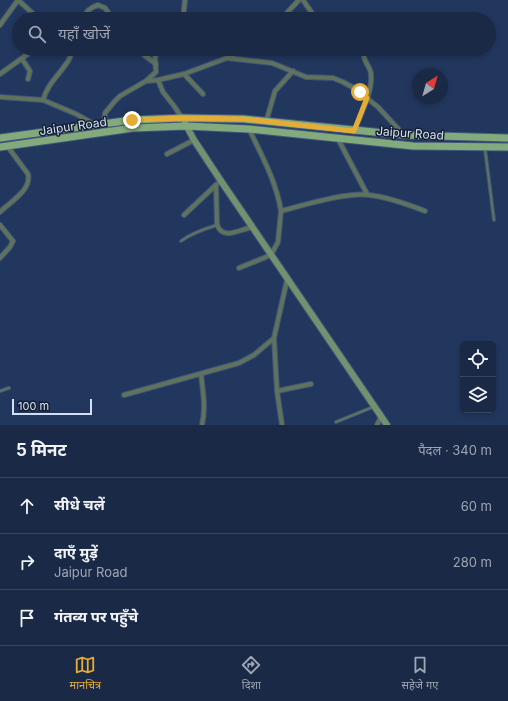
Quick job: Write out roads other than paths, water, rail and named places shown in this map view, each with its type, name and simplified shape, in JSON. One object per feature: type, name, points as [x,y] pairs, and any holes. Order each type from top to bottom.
[{"type":"main road","name":"Jaipur Road","points":[[0,138],[94,124],[132,120],[182,118],[217,118],[404,135],[508,138]]},
{"type":"main road","name":"Jaipur Road","points":[[4,147],[133,128],[186,126],[249,129],[413,146],[508,147]]},
{"type":"main road","points":[[341,139],[345,130]]},
{"type":"street","points":[[0,25],[18,0],[31,12]]},
{"type":"street","points":[[184,12],[185,0]]},
{"type":"street","points":[[288,12],[299,0]]},
{"type":"street","points":[[303,0],[311,12]]},
{"type":"street","points":[[87,12],[93,7],[98,6],[105,8],[108,12]]},
{"type":"street","points":[[0,74],[26,56]]},
{"type":"street","points":[[43,100],[48,87],[53,79],[67,64],[70,56]]},
{"type":"street","points":[[145,56],[156,64]]},
{"type":"street","points":[[103,132],[106,114],[115,101],[120,96],[146,81],[156,72],[156,56]]},
{"type":"street","points":[[146,81],[184,74],[231,56]]},
{"type":"street","points":[[354,131],[367,98],[371,76],[364,57]]},
{"type":"street","points":[[227,58],[272,63],[306,77],[333,78],[343,82],[354,88],[388,116],[404,135]]},
{"type":"street","points":[[22,59],[30,71],[28,79]]},
{"type":"street","points":[[266,122],[274,91],[293,71]]},
{"type":"street","points":[[184,74],[203,94]]},
{"type":"street","points":[[158,80],[162,92],[182,118],[219,183],[252,227],[386,425]]},
{"type":"street","points":[[0,97],[43,100],[76,114],[94,124]]},
{"type":"street","points":[[239,268],[271,255],[278,242],[281,210],[273,179],[249,129]]},
{"type":"street","points":[[341,139],[367,194]]},
{"type":"street","points":[[167,154],[194,140]]},
{"type":"street","points":[[0,212],[24,190],[30,180],[28,174],[4,147]]},
{"type":"street","points":[[184,215],[219,183]]},
{"type":"street","points":[[219,183],[219,229],[228,234],[252,227]]},
{"type":"street","points":[[281,210],[347,196],[367,194],[392,199],[425,211]]},
{"type":"street","points":[[0,225],[13,241],[10,247],[0,258]]},
{"type":"street","points":[[282,425],[277,391],[274,338],[287,280]]},
{"type":"street","points":[[124,395],[239,363],[254,355],[274,338]]},
{"type":"street","points":[[201,374],[205,413],[202,425]]},
{"type":"street","points":[[277,391],[311,384]]},
{"type":"street","points":[[377,425],[381,417]]},
{"type":"lane","points":[[484,138],[494,220]]},
{"type":"lane","points":[[181,241],[198,231],[218,225]]},
{"type":"lane","points":[[0,391],[9,388]]},
{"type":"lane","points":[[336,422],[374,406]]}]
